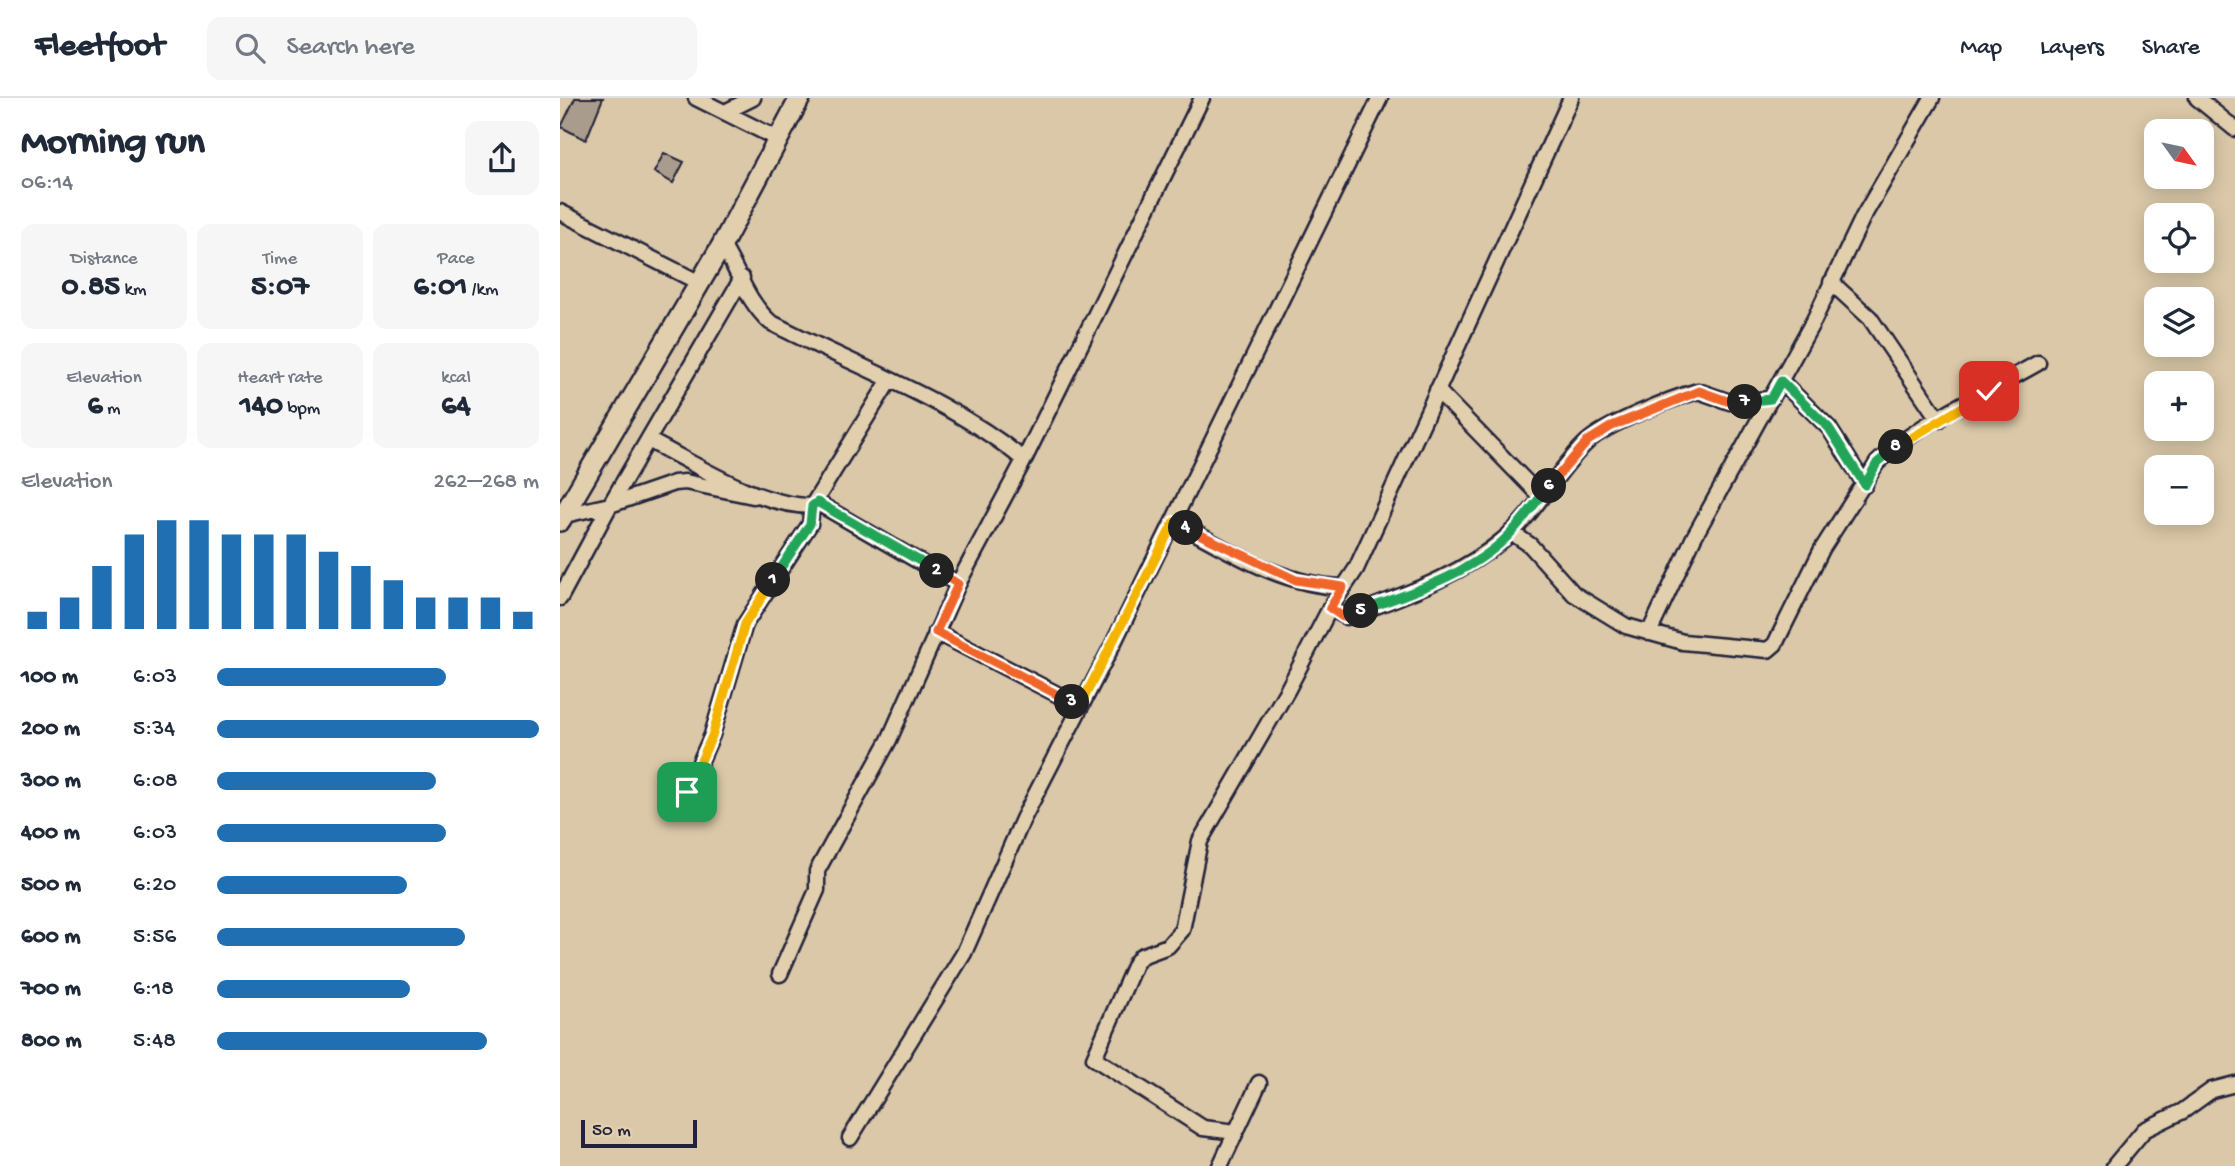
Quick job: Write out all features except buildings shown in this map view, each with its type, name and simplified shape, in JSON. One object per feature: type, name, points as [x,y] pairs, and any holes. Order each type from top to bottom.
[{"type":"main road","points":[[561,517],[722,245],[800,98]]},
{"type":"street","points":[[696,98],[778,139]]},
{"type":"street","points":[[725,112],[753,98]]},
{"type":"street","points":[[780,974],[817,890],[817,871],[889,740],[958,584],[1024,460],[1202,98]]},
{"type":"street","points":[[850,1138],[964,953],[1023,819],[1174,522],[1380,98]]},
{"type":"street","points":[[1236,1132],[1203,1128],[1094,1058],[1135,964],[1141,956],[1168,946],[1182,930],[1200,841],[1288,689],[1330,608],[1356,569],[1571,98]]},
{"type":"street","points":[[1648,633],[1694,537],[1781,381],[1863,217],[1932,98]]},
{"type":"street","points":[[2197,98],[2235,129]]},
{"type":"street","points":[[560,212],[698,282]]},
{"type":"street","points":[[722,245],[742,278],[750,302],[770,322],[889,382],[929,399],[1003,443],[1024,460]]},
{"type":"street","points":[[560,598],[610,505],[742,278]]},
{"type":"street","points":[[1831,282],[1870,318],[1939,420]]},
{"type":"street","points":[[1511,532],[1530,545],[1574,594],[1626,626],[1683,642],[1761,652],[1772,648],[1822,549],[1877,463],[1887,453],[1939,420],[2038,363]]},
{"type":"street","points":[[1781,381],[1829,428],[1865,485]]},
{"type":"street","points":[[687,792],[712,736],[745,624],[810,524],[814,504],[889,382]]},
{"type":"street","points":[[1437,390],[1540,496]]},
{"type":"street","points":[[1330,608],[1347,617],[1426,586],[1471,562],[1511,532],[1588,441],[1612,426],[1699,391],[1730,402],[1771,399]]},
{"type":"street","points":[[648,440],[764,498],[783,505],[814,504],[958,584]]},
{"type":"street","points":[[561,517],[610,505],[674,483],[685,482],[734,495],[764,498]]},
{"type":"street","points":[[1174,522],[1267,569],[1320,586],[1343,587]]},
{"type":"street","points":[[936,632],[1080,706]]},
{"type":"street","points":[[1220,1166],[1259,1083]]},
{"type":"street","points":[[2114,1166],[2144,1130],[2183,1111],[2212,1090],[2235,1084]]},
{"type":"route","points":[[687,792],[712,736],[745,624],[810,524],[812,506],[817,502],[958,584],[936,632],[1080,706],[1174,522],[1267,569],[1320,586],[1343,587],[1330,608],[1340,616],[1347,617],[1426,586],[1471,562],[1506,538],[1588,441],[1612,426],[1695,392],[1702,391],[1730,402],[1741,403],[1771,399],[1781,381],[1829,428],[1865,485],[1877,463],[1887,453],[1989,391]]}]
